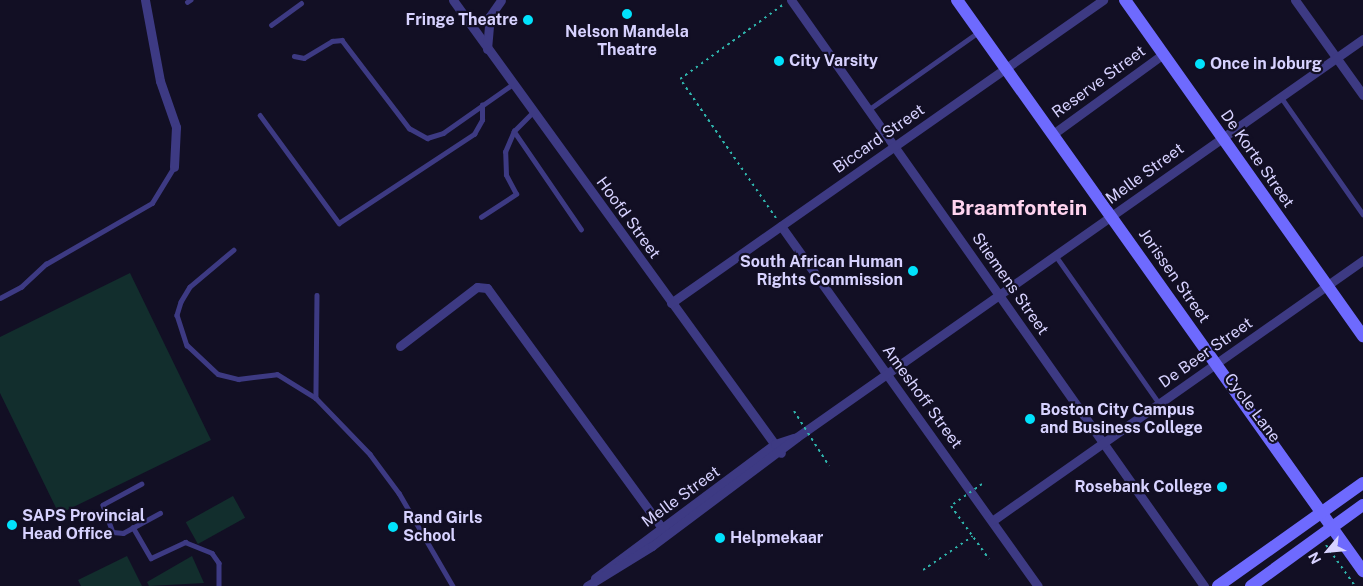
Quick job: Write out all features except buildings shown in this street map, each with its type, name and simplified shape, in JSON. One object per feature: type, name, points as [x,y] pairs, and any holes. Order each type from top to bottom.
[{"type":"main road","name":"Jorissen Street","points":[[957,0],[1218,363],[1363,571]]},
{"type":"main road","name":"De Korte Street","points":[[1125,0],[1363,336]]},
{"type":"main road","points":[[1218,586],[1321,510],[1363,483]]},
{"type":"main road","points":[[1251,586],[1334,529],[1363,505]]},
{"type":"street","points":[[145,0],[160,81],[176,127],[174,167]]},
{"type":"street","name":"Hoofd Street","points":[[453,0],[781,453]]},
{"type":"street","points":[[487,49],[490,16],[502,0]]},
{"type":"street","name":"Stiemens Street","points":[[790,0],[1204,586]]},
{"type":"street","name":"Biccard Street","points":[[671,303],[1103,0]]},
{"type":"street","points":[[1295,0],[1363,95]]},
{"type":"street","name":"Melle Street","points":[[586,586],[652,546],[781,453],[796,437],[1000,296],[1363,39]]},
{"type":"street","name":"Reserve Street","points":[[1053,134],[1163,54]]},
{"type":"street","name":"Ameshoff Street","points":[[781,226],[1038,586]]},
{"type":"street","name":"De Beer Street","points":[[992,521],[1363,260]]},
{"type":"street","points":[[400,346],[477,287],[487,288],[662,529]]},
{"type":"street","name":"Melle Street","points":[[586,586],[775,444],[796,437]]},
{"type":"lane","points":[[271,25],[301,3]]},
{"type":"lane","points":[[868,110],[979,31]]},
{"type":"lane","points":[[294,56],[304,58],[332,40],[342,40],[409,128],[427,138],[443,133],[513,84]]},
{"type":"lane","points":[[1280,96],[1363,214]]},
{"type":"lane","points":[[260,115],[339,224],[474,134],[482,120],[482,105]]},
{"type":"lane","points":[[481,217],[516,194],[506,175],[505,152],[514,131],[533,112]]},
{"type":"lane","points":[[514,131],[581,229]]},
{"type":"lane","points":[[0,298],[21,287],[46,264],[152,202],[174,167]]},
{"type":"lane","points":[[234,250],[190,287],[181,302],[177,315],[187,345],[218,374],[238,379],[278,374],[316,398],[370,454],[399,493],[453,586]]},
{"type":"lane","points":[[1056,256],[1160,404]]},
{"type":"lane","points":[[316,398],[317,295]]},
{"type":"lane","points":[[142,484],[102,508],[116,535],[160,513]]},
{"type":"lane","points":[[134,527],[150,558],[185,542],[212,553],[220,563],[219,586]]},
{"type":"path","points":[[781,226],[680,79],[790,0]]},
{"type":"path","points":[[794,412],[829,466]]},
{"type":"path","points":[[982,484],[951,506],[989,559]]},
{"type":"path","points":[[923,570],[973,536]]},
{"type":"path","points":[[1320,539],[1355,586]]},
{"type":"green space","points":[[130,273],[211,440],[59,514],[0,393],[0,337]]},
{"type":"green space","points":[[233,496],[245,518],[198,544],[186,522]]},
{"type":"green space","points":[[127,556],[142,586],[81,586],[78,580]]},
{"type":"green space","points":[[192,556],[204,583],[149,586],[147,582]]},
{"type":"place","name":"Nelson Mandela Theatre","points":[[627,14]]},
{"type":"place","name":"Fringe Theatre","points":[[528,20]]},
{"type":"place","name":"City Varsity","points":[[779,61]]},
{"type":"place","name":"Once in Joburg","points":[[1200,64]]},
{"type":"place","name":"South African Human Rights Commission","points":[[913,271]]},
{"type":"place","name":"Boston City Campus and Business College","points":[[1030,419]]},
{"type":"place","name":"Rosebank College","points":[[1222,487]]},
{"type":"place","name":"SAPS Provincial Head Office","points":[[12,525]]},
{"type":"place","name":"Rand Girls School","points":[[393,527]]},
{"type":"place","name":"Helpmekaar","points":[[720,538]]},
{"type":"district","name":"Braamfontein","points":[[1019,208]]}]
